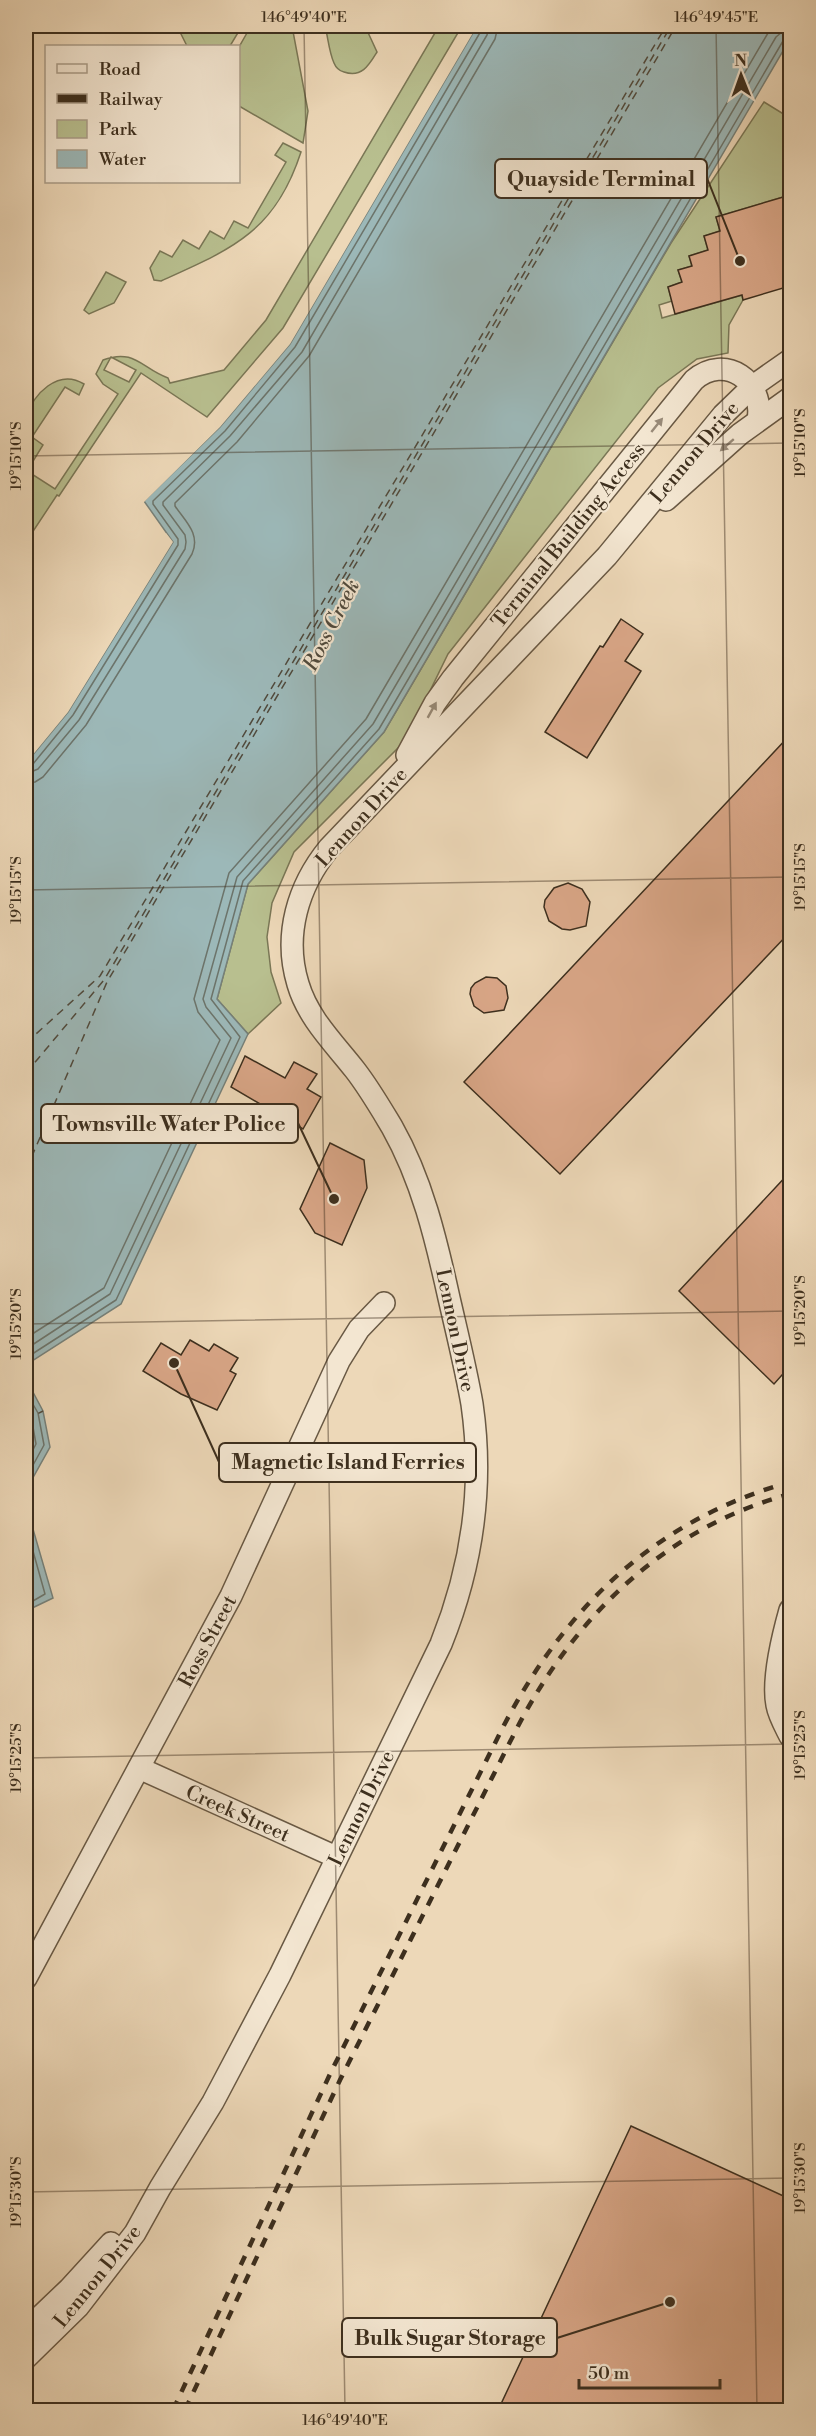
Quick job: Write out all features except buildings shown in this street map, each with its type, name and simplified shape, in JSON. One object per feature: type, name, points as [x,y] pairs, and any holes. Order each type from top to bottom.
[{"type":"street","name":"Lennon Drive","points":[[607,556],[723,415],[753,386],[784,364]]},
{"type":"street","points":[[784,364],[790,397]]},
{"type":"street","name":"Terminal Building Access","points":[[394,780],[435,704],[453,678],[694,380],[706,373],[723,370],[744,377],[753,386]]},
{"type":"street","points":[[753,386],[759,401],[758,420]]},
{"type":"street","name":"Lennon Drive","points":[[26,2358],[78,2307],[135,2233],[237,2058],[429,1670],[452,1618],[470,1553],[477,1486],[477,1452],[472,1402],[426,1205],[407,1157],[376,1100],[308,1010],[297,983],[293,962],[292,939],[297,905],[310,875],[329,848],[607,556],[699,469],[758,420],[790,397]]},
{"type":"street","name":"Ross Street","points":[[26,1978],[231,1596],[339,1361],[359,1329],[384,1303]]},
{"type":"street","points":[[790,1610],[776,1698],[790,1736]]},
{"type":"street","name":"Creek Street","points":[[140,1768],[336,1857]]},
{"type":"street","name":"Lennon Drive","points":[[26,2330],[91,2266],[160,2188]]},
{"type":"green space","points":[[177,26],[242,26],[231,45],[186,45]]},
{"type":"green space","points":[[251,26],[292,26],[308,111],[303,143],[240,107],[240,45]]},
{"type":"green space","points":[[325,26],[365,26],[377,52],[368,66],[356,73],[338,69],[332,59]]},
{"type":"green space","points":[[439,26],[462,26],[283,328],[207,417],[141,373],[26,542],[26,418],[34,400],[41,392],[56,381],[65,379],[84,384],[79,395],[65,387],[32,437],[43,445],[27,471],[55,489],[118,394],[103,384],[96,374],[103,360],[111,358],[104,370],[129,382],[136,370],[112,358],[123,356],[138,361],[168,378],[170,383],[224,370],[266,320]]},
{"type":"green space","points":[[764,102],[790,118],[790,133],[786,142],[790,145],[790,195],[716,217],[720,231],[704,236],[708,250],[689,256],[692,266],[678,270],[682,282],[668,287],[672,301],[659,305],[662,318],[742,295],[743,300],[729,325],[728,353],[697,359],[658,388],[448,654],[406,740],[294,852],[272,903],[267,937],[271,972],[281,1003],[248,1034],[217,999],[248,884],[384,732],[671,243]]},
{"type":"green space","points":[[283,143],[301,152],[290,179],[264,220],[230,247],[209,259],[161,281],[154,280],[150,268],[160,251],[172,257],[183,240],[199,249],[210,231],[224,239],[234,221],[248,228],[286,162],[275,155]]},
{"type":"green space","points":[[106,272],[126,282],[114,303],[89,314],[84,310]]},
{"type":"water","name":"Ross Creek","points":[[477,26],[790,26],[790,39],[384,732],[248,884],[217,999],[248,1034],[121,1304],[26,1365],[26,763],[68,712],[173,542],[144,501],[220,427],[290,344]]},
{"type":"water","points":[[26,1379],[43,1411],[50,1447],[26,1490]]},
{"type":"water","points":[[26,1505],[53,1598],[26,1611]]},
{"type":"pier","points":[[473,26],[477,26],[290,344],[220,427],[142,504],[142,499],[218,425],[288,343]]},
{"type":"pier","points":[[166,533],[173,542],[68,712],[26,763],[26,758],[66,711],[170,542],[164,535]]},
{"type":"ferry route","points":[[26,1043],[100,976],[666,26]]},
{"type":"ferry route","points":[[26,1073],[104,980],[671,26]]},
{"type":"ferry route","points":[[26,1170],[107,982],[676,26]]},
{"type":"ferry route","points":[[26,1420],[43,1411]]},
{"type":"railway","points":[[173,2410],[331,2072],[502,1729],[527,1685],[555,1644],[585,1607],[619,1574],[656,1545],[697,1519],[741,1499],[790,1482]]},
{"type":"railway","points":[[185,2410],[340,2080],[538,1690],[594,1616],[627,1583],[663,1554],[702,1530],[744,1509],[790,1494]]},
{"type":"place","name":"Quayside Terminal","points":[[740,261]]},
{"type":"place","name":"Townsville Water Police","points":[[334,1199]]},
{"type":"place","name":"Magnetic Island Ferries","points":[[174,1363]]},
{"type":"place","name":"Bulk Sugar Storage","points":[[670,2302]]}]
